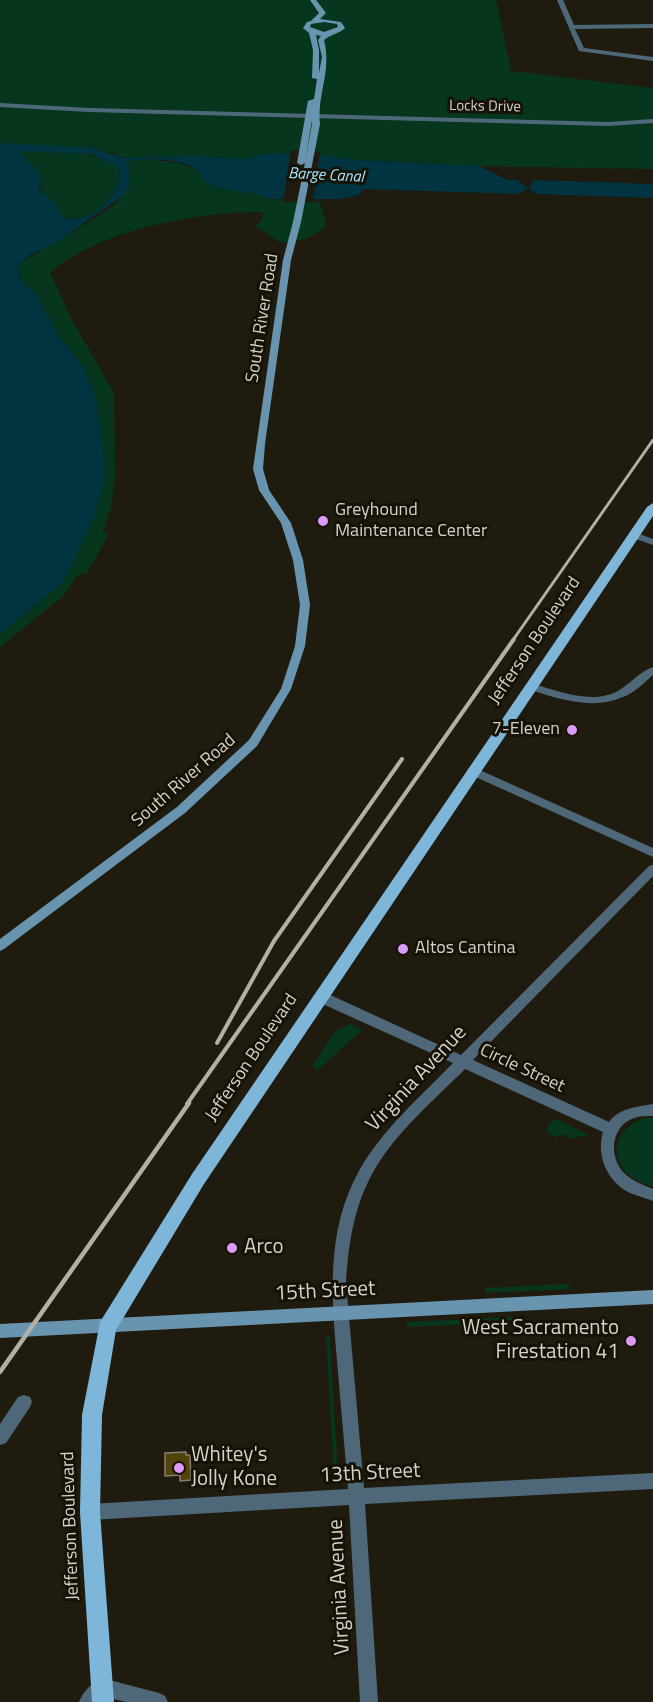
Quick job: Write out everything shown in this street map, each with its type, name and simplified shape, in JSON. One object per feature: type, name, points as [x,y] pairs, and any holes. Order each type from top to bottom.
[{"type":"main road","name":"Jefferson Boulevard","points":[[98,1697],[90,1512],[92,1415],[107,1328],[198,1179],[653,507]]},
{"type":"street","points":[[313,0],[322,13],[306,26],[312,32],[327,34],[340,30],[341,25],[335,22],[313,22]]},
{"type":"street","points":[[322,0],[335,22]]},
{"type":"street","points":[[560,0],[581,50],[653,59]]},
{"type":"street","points":[[572,27],[653,26]]},
{"type":"street","points":[[311,120],[316,65],[312,32]]},
{"type":"street","points":[[311,120],[325,57],[321,40],[327,34]]},
{"type":"street","points":[[0,105],[311,120]]},
{"type":"street","name":"Locks Drive","points":[[311,120],[608,124],[653,121]]},
{"type":"street","name":"South River Road","points":[[0,946],[181,810],[253,743],[286,688],[300,646],[305,605],[298,560],[286,523],[264,490],[258,469],[287,260],[293,236],[311,120]]},
{"type":"street","points":[[634,535],[653,542]]},
{"type":"street","points":[[531,687],[572,697],[610,698],[620,695],[653,670]]},
{"type":"street","points":[[473,771],[653,854]]},
{"type":"street","name":"Virginia Avenue","points":[[369,1702],[357,1498],[338,1269],[342,1240],[363,1177],[392,1134],[653,869]]},
{"type":"street","name":"Circle Street","points":[[321,996],[610,1129]]},
{"type":"street","points":[[653,1110],[631,1114],[619,1120],[610,1129],[606,1142],[606,1155],[611,1168],[621,1180],[634,1189],[653,1195]]},
{"type":"street","name":"15th Street","points":[[0,1331],[107,1328],[340,1312],[653,1297]]},
{"type":"street","points":[[0,1438],[24,1402]]},
{"type":"street","name":"13th Street","points":[[90,1512],[653,1481]]},
{"type":"street","points":[[98,1697],[159,1702]]},
{"type":"green space","points":[[0,0],[496,0],[511,71],[653,88],[653,169],[479,166],[353,160],[299,153],[262,154],[245,159],[193,156],[125,158],[111,152],[0,143]]},
{"type":"green space","points":[[18,151],[71,151],[96,156],[120,169],[115,190],[102,207],[94,213],[74,219],[63,218]]},
{"type":"green space","points":[[144,159],[180,163],[196,169],[209,184],[259,193],[268,199],[320,202],[326,225],[311,236],[281,243],[255,226],[262,220],[263,212],[208,215],[123,234],[96,244],[50,272],[71,318],[114,393],[115,477],[111,508],[103,532],[109,533],[87,574],[80,573],[63,596],[0,647],[0,634],[63,582],[104,457],[100,429],[83,368],[58,335],[35,293],[20,278],[17,267],[113,206],[124,195],[129,185],[127,161]]},
{"type":"green space","points":[[351,1024],[362,1030],[318,1070],[312,1067],[335,1031]]},
{"type":"green space","points":[[554,1118],[589,1135],[568,1139],[566,1134],[555,1137],[545,1131]]},
{"type":"green space","points":[[645,1118],[653,1118],[653,1186],[628,1174],[617,1155],[617,1144],[622,1134],[631,1125]]},
{"type":"green space","points":[[569,1284],[570,1289],[485,1293],[485,1288]]},
{"type":"green space","points":[[513,1317],[518,1322],[406,1327],[407,1322]]},
{"type":"green space","points":[[326,1336],[330,1336],[338,1476],[334,1476]]},
{"type":"water","name":"Barge Canal","points":[[0,143],[92,148],[125,158],[193,156],[245,159],[262,154],[299,153],[355,160],[479,166],[508,180],[518,180],[528,188],[519,194],[364,189],[359,195],[341,199],[268,199],[254,193],[216,187],[209,184],[197,170],[182,163],[154,160],[128,161],[130,185],[124,195],[60,240],[30,255],[17,267],[20,278],[35,293],[58,335],[83,367],[96,398],[104,457],[103,481],[95,515],[63,582],[0,634]],"holes":[[[18,151],[92,154],[120,169],[118,180],[115,190],[102,207],[94,213],[74,219],[63,218],[53,202],[39,189],[40,174]]]},
{"type":"water","points":[[534,180],[653,184],[653,198],[535,194],[529,187]]},
{"type":"pier","points":[[291,150],[320,152],[313,202],[283,202]]},
{"type":"building","name":"Whitey's Jolly Kone","points":[[186,1452],[186,1455],[190,1455],[191,1480],[180,1481],[180,1475],[165,1476],[165,1453]]},
{"type":"railway","points":[[513,640],[653,440]]},
{"type":"railway","points":[[187,1104],[514,639]]},
{"type":"railway","points":[[217,1043],[274,941],[402,759]]},
{"type":"railway","points":[[0,1372],[189,1103]]},
{"type":"place","name":"Greyhound Maintenance Center","points":[[323,521]]},
{"type":"place","name":"7-Eleven","points":[[572,730]]},
{"type":"place","name":"Altos Cantina","points":[[403,949]]},
{"type":"place","name":"Arco","points":[[232,1248]]},
{"type":"place","name":"West Sacramento Firestation 41","points":[[631,1341]]},
{"type":"place","name":"Whitey's Jolly Kone","points":[[179,1468]]}]
